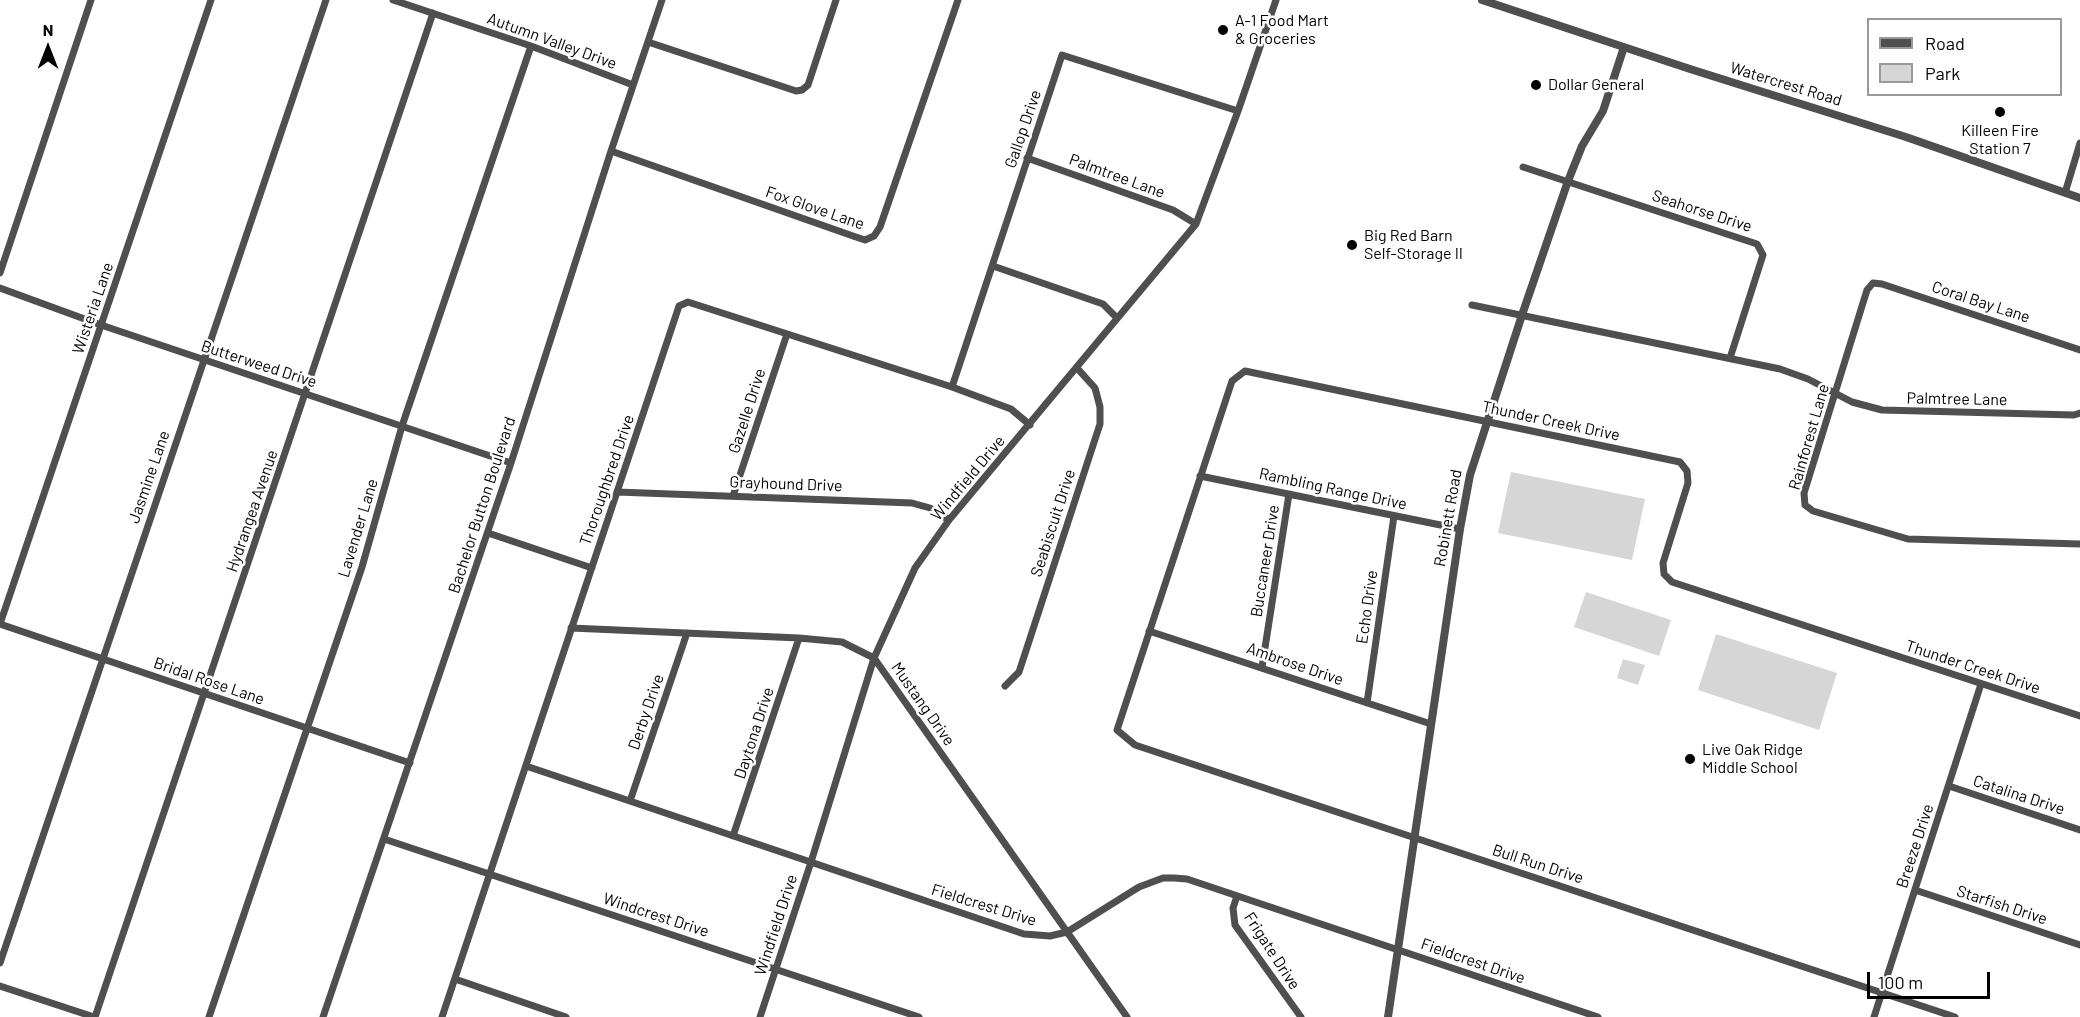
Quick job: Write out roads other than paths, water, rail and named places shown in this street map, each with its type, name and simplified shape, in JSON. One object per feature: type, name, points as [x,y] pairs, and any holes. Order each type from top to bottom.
[{"type":"street","points":[[0,273],[91,0]]},
{"type":"street","name":"Wisteria Lane","points":[[0,624],[211,0]]},
{"type":"street","name":"Jasmine Lane","points":[[0,963],[326,0]]},
{"type":"street","name":"Autumn Valley Drive","points":[[393,0],[531,46],[633,85]]},
{"type":"street","name":"Bachelor Button Boulevard","points":[[323,1017],[511,463],[662,0]]},
{"type":"street","points":[[648,42],[796,91],[802,90],[808,85],[836,0]]},
{"type":"street","name":"Fox Glove Lane","points":[[611,151],[865,240],[874,236],[880,227],[958,0]]},
{"type":"street","name":"Windfield Drive","points":[[760,1017],[874,658],[915,568],[950,520],[1196,224],[1276,0]]},
{"type":"street","name":"Watercrest Road","points":[[1482,0],[1906,137],[2080,198]]},
{"type":"street","name":"Hydrangea Avenue","points":[[95,1017],[433,13]]},
{"type":"street","name":"Lavender Lane","points":[[209,1017],[362,567],[402,426],[531,46]]},
{"type":"street","name":"Robinett Road","points":[[1388,1017],[1460,529],[1470,475],[1568,182],[1582,146],[1603,111],[1624,47]]},
{"type":"street","name":"Gallop Drive","points":[[952,387],[1062,55],[1238,111]]},
{"type":"street","points":[[2066,193],[2080,143]]},
{"type":"street","name":"Palmtree Lane","points":[[1027,158],[1173,210],[1196,224]]},
{"type":"street","name":"Seahorse Drive","points":[[1523,167],[1757,244],[1763,255],[1730,358]]},
{"type":"street","points":[[993,266],[1103,304],[1117,318]]},
{"type":"street","name":"Coral Bay Lane","points":[[1873,283],[1882,284],[2080,350]]},
{"type":"street","name":"Rainforest Lane","points":[[1873,283],[1867,290],[1804,493],[1805,505],[1813,511],[1908,539],[2080,544]]},
{"type":"street","name":"Butterweed Drive","points":[[0,288],[101,325],[511,463]]},
{"type":"street","name":"Thoroughbred Drive","points":[[442,1017],[680,306],[687,302],[952,387],[1011,409],[1029,425]]},
{"type":"street","points":[[1472,305],[1780,369],[1808,379],[1836,394]]},
{"type":"street","name":"Gazelle Drive","points":[[733,496],[787,334]]},
{"type":"street","name":"Seabiscuit Drive","points":[[1005,686],[1019,672],[1100,424],[1100,407],[1095,388],[1077,368]]},
{"type":"street","name":"Thunder Creek Drive","points":[[1117,730],[1232,381],[1245,371],[1680,462],[1687,471],[1688,483],[1663,563],[1664,574],[1672,582],[2080,716]]},
{"type":"street","name":"Palmtree Lane","points":[[1836,394],[1852,402],[1882,410],[2080,413]]},
{"type":"street","name":"Rambling Range Drive","points":[[1200,476],[1460,529]]},
{"type":"street","name":"Grayhound Drive","points":[[617,492],[912,502],[930,508],[950,520]]},
{"type":"street","name":"Buccaneer Drive","points":[[1262,667],[1289,494]]},
{"type":"street","name":"Echo Drive","points":[[1367,703],[1394,516]]},
{"type":"street","points":[[488,532],[592,568]]},
{"type":"street","name":"Bridal Rose Lane","points":[[0,624],[410,763]]},
{"type":"street","name":"Mustang Drive","points":[[571,628],[842,642],[874,658],[1127,1017]]},
{"type":"street","name":"Ambrose Drive","points":[[1149,631],[1431,724]]},
{"type":"street","name":"Derby Drive","points":[[630,801],[687,633]]},
{"type":"street","name":"Daytona Drive","points":[[734,836],[799,638]]},
{"type":"street","name":"Breeze Drive","points":[[1874,1017],[1981,684]]},
{"type":"street","name":"Bull Run Drive","points":[[1117,730],[1135,745],[1955,1017]]},
{"type":"street","name":"Fieldcrest Drive","points":[[526,766],[1024,934],[1050,936],[1067,932],[1139,887],[1163,878],[1186,879],[1598,1017]]},
{"type":"street","name":"Catalina Drive","points":[[1949,786],[2080,830]]},
{"type":"street","name":"Windcrest Drive","points":[[384,839],[919,1017]]},
{"type":"street","name":"Starfish Drive","points":[[1915,890],[2080,945]]},
{"type":"street","name":"Frigate Drive","points":[[1237,896],[1233,908],[1235,925],[1301,1017]]},
{"type":"street","points":[[455,980],[566,1017]]},
{"type":"street","points":[[0,986],[95,1017]]},
{"type":"place","name":"A-1 Food Mart & Groceries","points":[[1223,30]]},
{"type":"place","name":"Dollar General","points":[[1536,85]]},
{"type":"place","name":"Killeen Fire Station 7","points":[[2000,112]]},
{"type":"place","name":"Big Red Barn Self-Storage II","points":[[1352,245]]},
{"type":"place","name":"Live Oak Ridge Middle School","points":[[1690,759]]}]
